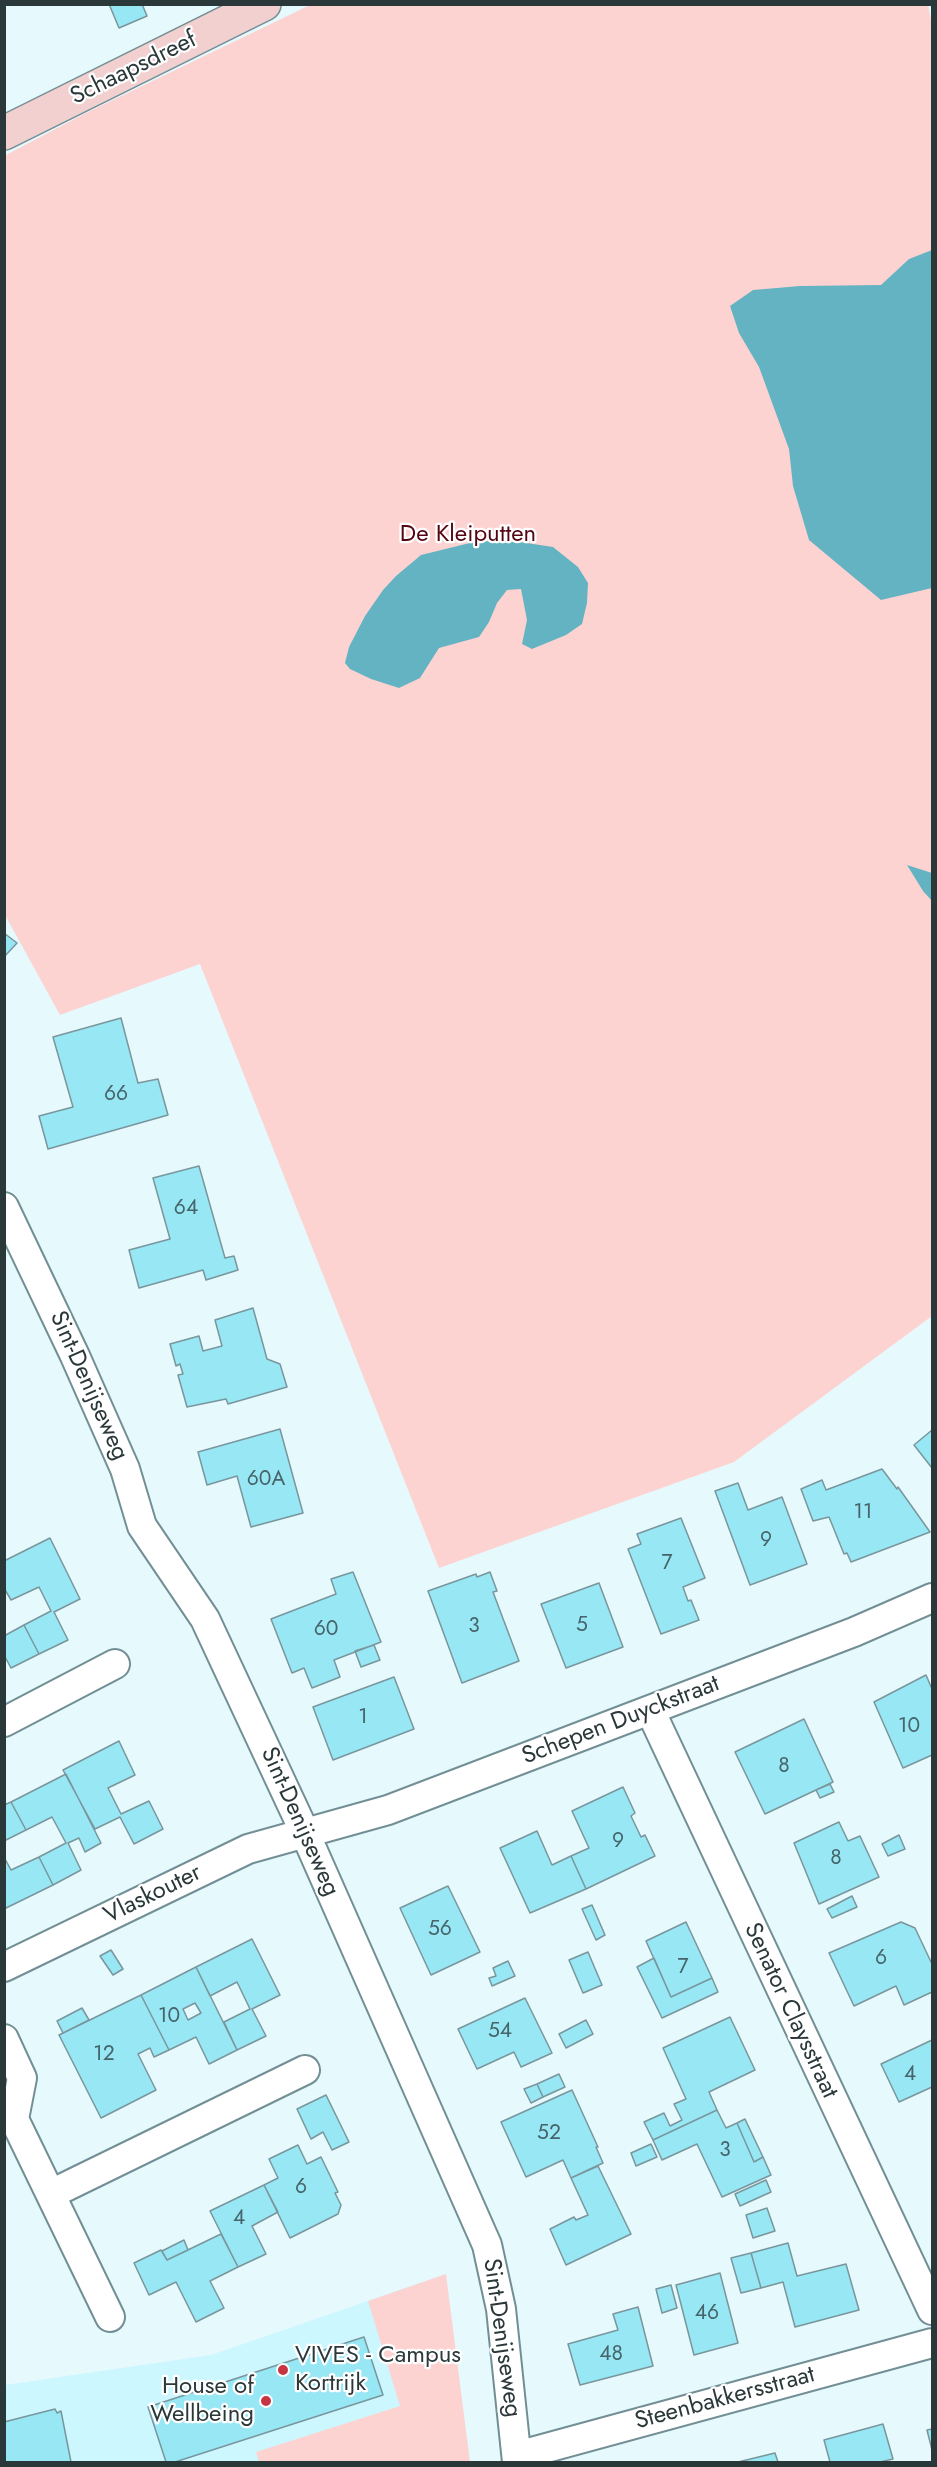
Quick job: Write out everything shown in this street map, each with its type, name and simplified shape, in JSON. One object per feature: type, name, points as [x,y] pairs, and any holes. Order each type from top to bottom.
[{"type":"street","name":"Schaapsdreef","points":[[4,133],[264,4]]},
{"type":"street","name":"Sint-Denijseweg","points":[[8,1222],[125,1469],[142,1526],[205,1619],[305,1833],[487,2245],[501,2309],[517,2459]]},
{"type":"street","name":"Schepen Duyckstraat","points":[[305,1833],[388,1810],[854,1632],[933,1598]]},
{"type":"street","points":[[4,1722],[115,1664]]},
{"type":"street","name":"Senator Claysstraat","points":[[650,1710],[933,2310]]},
{"type":"street","name":"Vlaskouter","points":[[4,1967],[248,1849],[305,1833]]},
{"type":"street","points":[[4,2039],[22,2078],[14,2119],[110,2317]]},
{"type":"street","points":[[51,2194],[304,2070]]},
{"type":"street","name":"Steenbakkersstraat","points":[[517,2459],[933,2343]]},
{"type":"shaded area","name":"VIVES - Campus Kortrijk","points":[[446,2274],[466,2462],[5,2462],[5,2385],[211,2355]]},
{"type":"green space","name":"De Kleiputten","points":[[310,5],[928,5],[932,25],[932,1316],[734,1462],[439,1568],[200,964],[60,1015],[5,915],[4,156],[84,114]]},
{"type":"green space","points":[[446,2274],[470,2462],[259,2462],[256,2452],[400,2406],[368,2301]]},
{"type":"water","points":[[932,250],[932,588],[881,600],[809,540],[793,486],[789,449],[759,367],[739,333],[730,306],[753,290],[800,286],[881,285],[909,259]]},
{"type":"water","points":[[478,541],[520,542],[553,547],[578,567],[588,583],[587,603],[582,624],[566,635],[532,649],[522,644],[527,620],[521,589],[507,590],[497,603],[489,622],[479,637],[439,648],[420,678],[399,688],[350,669],[345,663],[349,647],[365,616],[396,576],[421,555]]},
{"type":"water","points":[[907,865],[932,873],[932,901],[923,891]]},
{"type":"building","points":[[109,4],[142,4],[147,16],[119,28]]},
{"type":"building","points":[[4,933],[17,943],[4,957]]},
{"type":"building","points":[[121,1018],[138,1083],[158,1079],[168,1115],[48,1149],[39,1116],[73,1107],[53,1037]]},
{"type":"building","points":[[199,1166],[225,1258],[234,1256],[238,1270],[206,1280],[203,1270],[139,1288],[129,1250],[170,1239],[153,1178]]},
{"type":"building","points":[[253,1308],[267,1359],[280,1364],[287,1387],[228,1404],[226,1399],[187,1407],[178,1375],[183,1374],[180,1364],[176,1366],[170,1344],[199,1336],[203,1351],[222,1346],[215,1320]]},
{"type":"building","points":[[280,1429],[303,1513],[251,1527],[237,1476],[207,1485],[198,1452]]},
{"type":"building","points":[[932,1430],[932,1468],[914,1445]]},
{"type":"building","points":[[882,1469],[897,1489],[898,1487],[930,1532],[851,1562],[847,1553],[844,1554],[829,1517],[813,1521],[801,1489],[822,1480],[826,1490]]},
{"type":"building","points":[[738,1483],[748,1510],[782,1497],[807,1564],[750,1585],[715,1491]]},
{"type":"building","points":[[681,1518],[705,1578],[683,1587],[699,1620],[661,1634],[628,1549],[641,1544],[637,1534]]},
{"type":"building","points":[[50,1538],[80,1599],[54,1612],[68,1640],[39,1654],[24,1625],[51,1611],[39,1587],[11,1600],[4,1588],[4,1561]]},
{"type":"building","points":[[353,1572],[381,1642],[334,1660],[340,1677],[312,1688],[304,1668],[292,1673],[271,1619],[336,1594],[331,1579]]},
{"type":"building","points":[[490,1572],[497,1591],[493,1592],[519,1661],[462,1683],[428,1591],[476,1574],[477,1577]]},
{"type":"building","points":[[599,1583],[623,1647],[566,1668],[541,1604]]},
{"type":"building","points":[[24,1625],[39,1654],[11,1668],[4,1655],[4,1636]]},
{"type":"building","points":[[374,1645],[380,1660],[361,1667],[355,1651]]},
{"type":"building","points":[[926,1675],[932,1689],[932,1755],[903,1768],[874,1702]]},
{"type":"building","points":[[394,1677],[414,1729],[333,1760],[313,1707]]},
{"type":"building","points":[[804,1719],[833,1782],[765,1814],[735,1752]]},
{"type":"building","points":[[119,1741],[135,1775],[108,1788],[121,1814],[149,1801],[163,1829],[134,1844],[120,1817],[95,1829],[63,1770]]},
{"type":"building","points":[[66,1774],[101,1843],[85,1852],[79,1838],[68,1843],[81,1870],[53,1885],[39,1857],[66,1843],[52,1817],[26,1830],[11,1802]]},
{"type":"building","points":[[830,1784],[834,1792],[820,1798],[816,1790]]},
{"type":"building","points":[[623,1787],[635,1813],[631,1816],[641,1837],[645,1835],[655,1856],[586,1889],[571,1856],[589,1848],[572,1811]]},
{"type":"building","points":[[11,1802],[26,1830],[4,1841],[4,1805]]},
{"type":"building","points":[[839,1822],[848,1841],[860,1836],[879,1877],[819,1904],[794,1843]]},
{"type":"building","points":[[537,1831],[552,1865],[571,1856],[586,1889],[530,1913],[500,1848]]},
{"type":"building","points":[[899,1835],[905,1849],[888,1856],[882,1844]]},
{"type":"building","points":[[4,1857],[11,1870],[39,1857],[53,1885],[4,1909]]},
{"type":"building","points":[[448,1886],[480,1952],[431,1975],[400,1908]]},
{"type":"building","points":[[852,1896],[857,1907],[832,1918],[827,1909]]},
{"type":"building","points":[[592,1905],[605,1935],[596,1940],[582,1909]]},
{"type":"building","points":[[686,1922],[712,1978],[671,1997],[646,1941]]},
{"type":"building","points":[[901,1922],[915,1928],[932,1964],[932,1992],[904,2005],[896,1986],[854,2006],[829,1953]]},
{"type":"building","points":[[252,1939],[280,1995],[252,2009],[266,2036],[237,2050],[224,2022],[250,2009],[237,1982],[210,1996],[196,1967]]},
{"type":"building","points":[[111,1950],[123,1969],[113,1975],[100,1956]]},
{"type":"building","points":[[588,1952],[602,1985],[583,1993],[569,1960]]},
{"type":"building","points":[[654,1958],[671,1997],[712,1978],[718,1992],[662,2018],[637,1967]]},
{"type":"building","points":[[508,1961],[515,1976],[492,1986],[489,1978],[496,1976],[493,1968]]},
{"type":"building","points":[[196,1967],[237,2050],[209,2064],[196,2037],[169,2050],[141,1995]],"holes":[[[195,2003],[201,2013],[188,2020],[183,2009]]]},
{"type":"building","points":[[141,1995],[169,2050],[154,2057],[150,2048],[138,2054],[156,2090],[101,2118],[59,2035]]},
{"type":"building","points":[[525,1998],[552,2053],[521,2067],[514,2052],[477,2069],[458,2029]]},
{"type":"building","points":[[82,2008],[89,2020],[63,2033],[57,2021]]},
{"type":"building","points":[[730,2017],[755,2070],[709,2092],[717,2110],[653,2140],[644,2122],[664,2113],[670,2126],[682,2120],[674,2104],[686,2099],[663,2048]]},
{"type":"building","points":[[586,2020],[593,2034],[566,2048],[559,2034]]},
{"type":"building","points":[[932,2040],[932,2087],[899,2102],[881,2064]]},
{"type":"building","points":[[559,2074],[565,2087],[543,2097],[537,2084]]},
{"type":"building","points":[[537,2084],[543,2097],[531,2103],[524,2089]]},
{"type":"building","points":[[572,2090],[603,2163],[571,2178],[563,2160],[526,2177],[501,2122]]},
{"type":"building","points":[[326,2095],[349,2142],[332,2150],[323,2132],[311,2139],[297,2109]]},
{"type":"building","points":[[717,2110],[726,2128],[737,2123],[754,2162],[763,2157],[771,2175],[722,2197],[697,2144],[662,2160],[653,2140]]},
{"type":"building","points":[[745,2119],[763,2157],[754,2162],[737,2123]]},
{"type":"building","points":[[651,2144],[657,2157],[636,2166],[631,2153]]},
{"type":"building","points":[[298,2145],[307,2164],[321,2157],[338,2192],[335,2193],[341,2205],[338,2214],[290,2238],[264,2185],[278,2178],[269,2159]]},
{"type":"building","points":[[598,2166],[631,2234],[566,2265],[550,2229],[574,2217],[576,2220],[588,2215],[571,2178]]},
{"type":"building","points":[[766,2180],[771,2192],[740,2206],[735,2194]]},
{"type":"building","points":[[264,2185],[278,2212],[252,2226],[266,2254],[238,2267],[210,2211]]},
{"type":"building","points":[[767,2208],[775,2231],[753,2238],[746,2215]]},
{"type":"building","points":[[221,2234],[238,2267],[210,2281],[224,2308],[196,2322],[176,2282],[149,2295],[134,2263],[161,2250],[167,2260]]},
{"type":"building","points":[[184,2240],[188,2250],[167,2260],[162,2251]]},
{"type":"building","points":[[788,2243],[797,2276],[846,2264],[859,2310],[795,2327],[783,2282],[761,2288],[751,2253]]},
{"type":"building","points":[[751,2253],[761,2288],[741,2293],[731,2258]]},
{"type":"building","points":[[720,2273],[738,2343],[694,2355],[676,2285]]},
{"type":"building","points":[[671,2285],[677,2308],[662,2313],[656,2289]]},
{"type":"building","points":[[638,2307],[653,2366],[580,2385],[568,2344],[618,2330],[613,2314]]},
{"type":"building","name":"House of Wellbeing","points":[[364,2337],[383,2395],[175,2462],[166,2462],[148,2407]]},
{"type":"building","points":[[55,2409],[57,2413],[61,2411],[71,2462],[4,2462],[4,2422]]},
{"type":"building","points":[[883,2424],[893,2459],[880,2462],[830,2462],[824,2440]]},
{"type":"building","points":[[932,2429],[932,2450],[927,2430]]},
{"type":"building","points":[[775,2453],[778,2462],[738,2462]]},
{"type":"place","name":"VIVES - Campus Kortrijk","points":[[283,2370]]},
{"type":"place","name":"House of Wellbeing","points":[[266,2401]]}]
